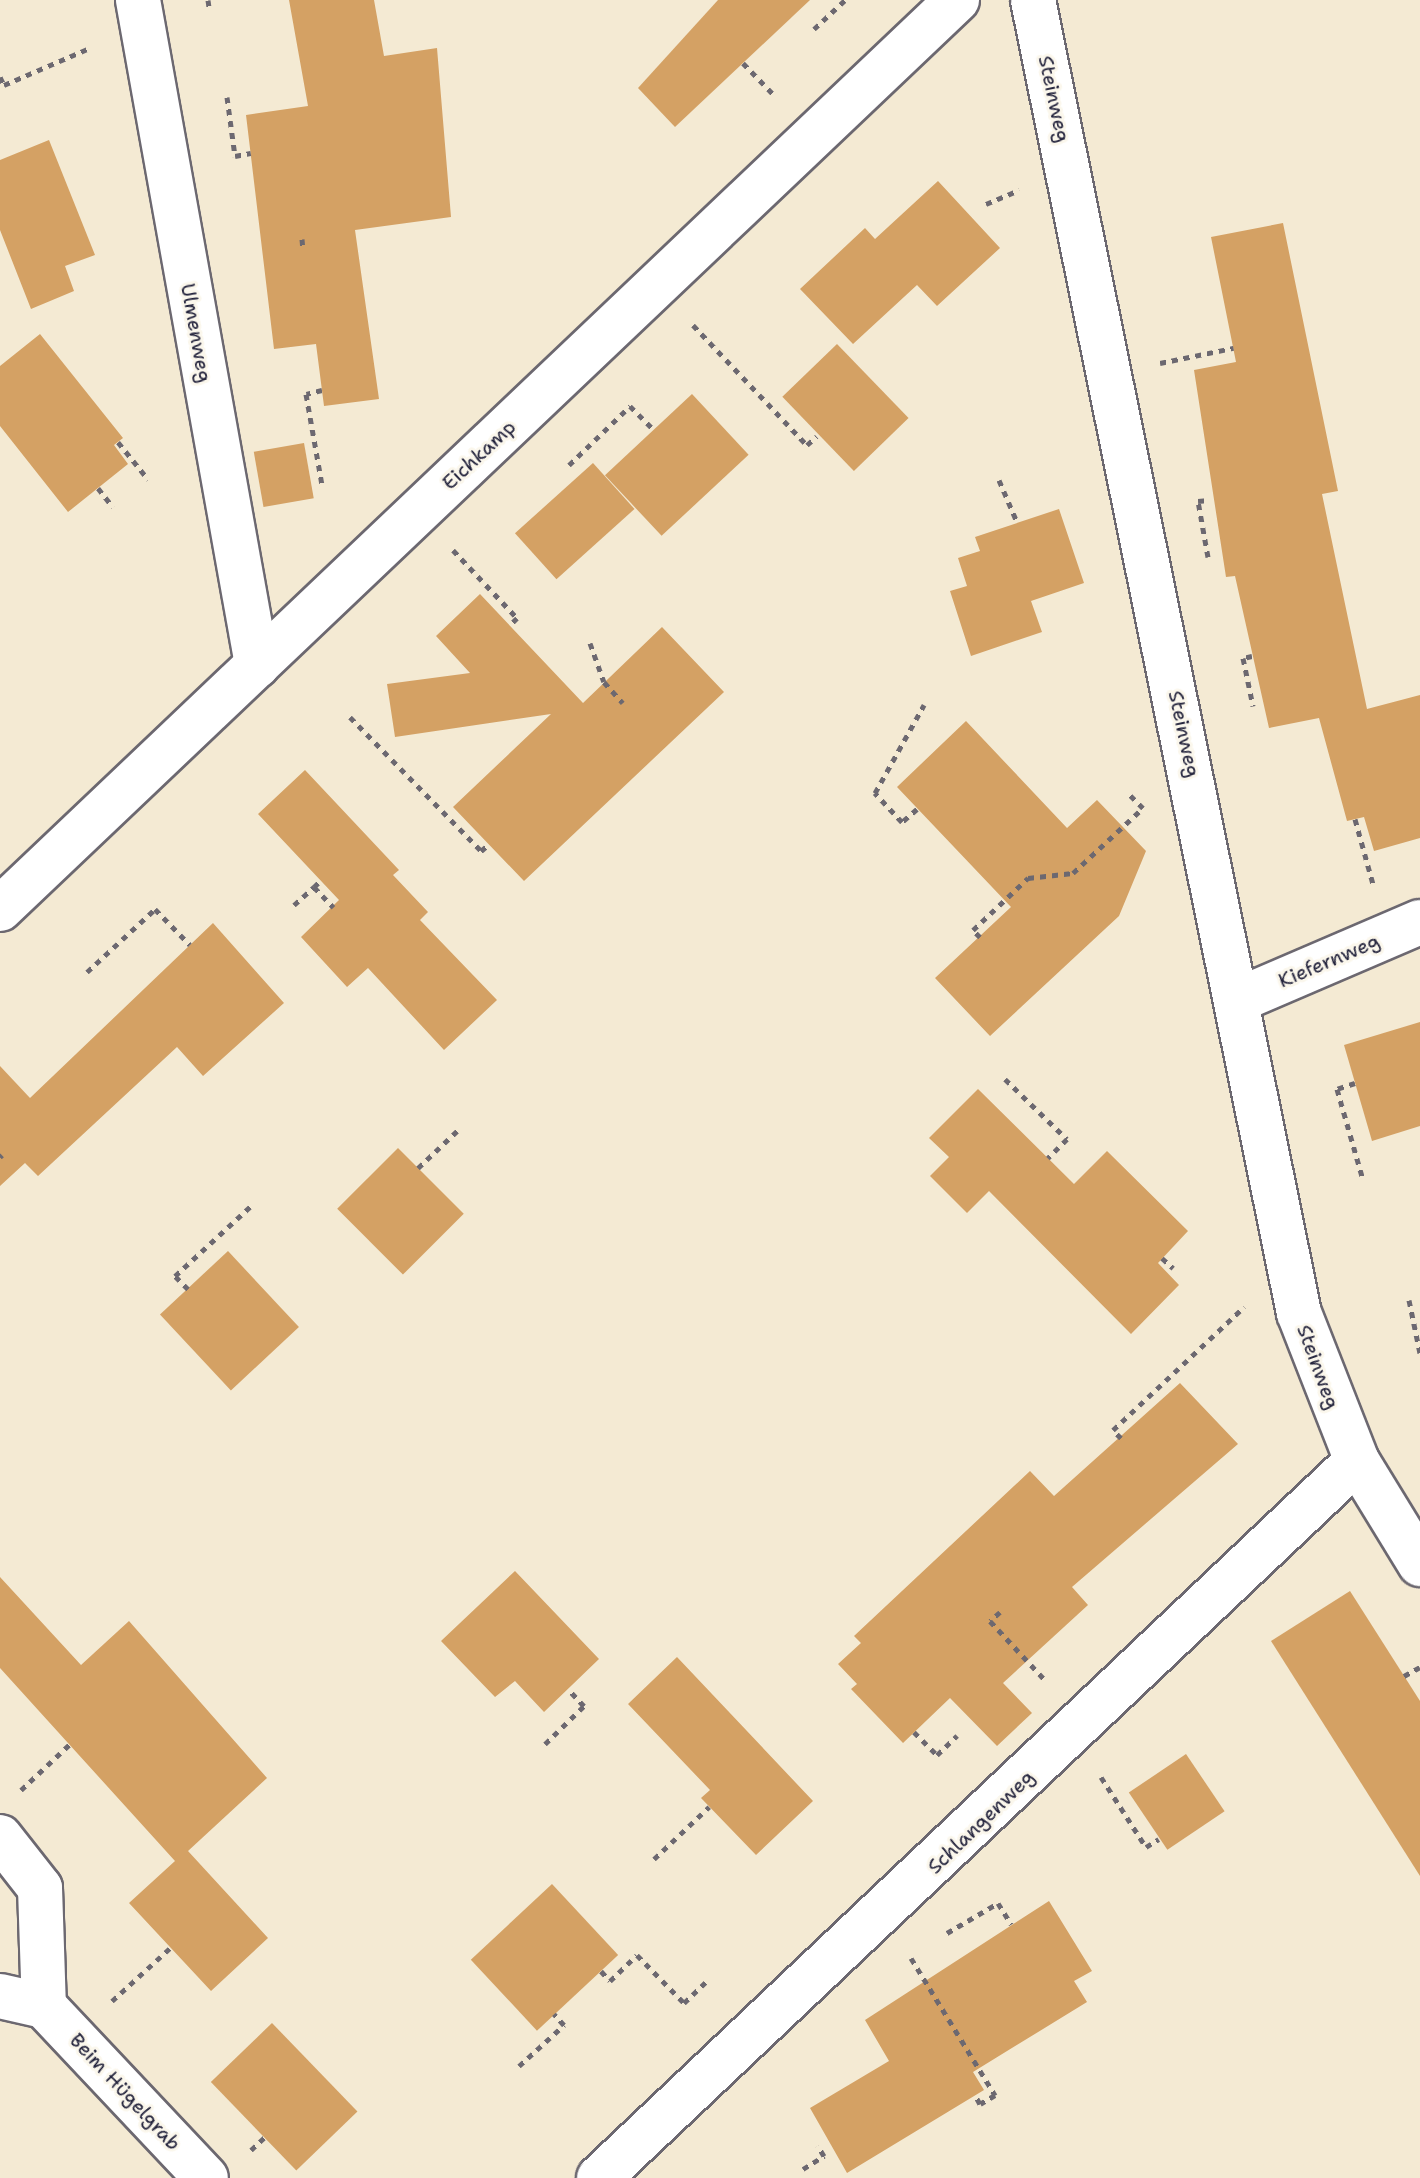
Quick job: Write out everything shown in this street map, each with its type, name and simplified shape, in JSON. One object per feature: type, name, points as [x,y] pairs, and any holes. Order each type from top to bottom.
[{"type":"street","name":"Eichkamp","points":[[0,909],[957,0]]},
{"type":"street","name":"Steinweg","points":[[1033,0],[1238,1000],[1288,1266],[1326,1396],[1357,1461],[1420,1564]]},
{"type":"street","name":"Ulmenweg","points":[[140,13],[257,665]]},
{"type":"street","name":"Kiefernweg","points":[[1238,1000],[1403,929]]},
{"type":"street","name":"Schlangenweg","points":[[599,2178],[885,1913],[1357,1461]]},
{"type":"street","points":[[6,1818],[40,1888],[59,2021]]},
{"type":"street","points":[[0,1996],[59,2021]]},
{"type":"street","name":"Beim Hügelgrab","points":[[59,2021],[206,2178]]},
{"type":"path","points":[[814,29],[845,0]]},
{"type":"path","points":[[0,77],[4,85],[140,13]]},
{"type":"path","points":[[227,97],[235,156],[251,153]]},
{"type":"path","points":[[302,239],[303,250]]},
{"type":"path","points":[[656,287],[807,445],[817,436]]},
{"type":"path","points":[[1110,373],[1233,348]]},
{"type":"path","points":[[322,390],[306,394],[322,485]]},
{"type":"path","points":[[569,465],[630,406],[654,430]]},
{"type":"path","points":[[118,442],[148,479]]},
{"type":"path","points":[[999,480],[1017,522]]},
{"type":"path","points":[[98,488],[113,507]]},
{"type":"path","points":[[1208,557],[1198,501],[1209,500]]},
{"type":"path","points":[[418,513],[517,618],[510,625]]},
{"type":"path","points":[[590,643],[604,682],[623,703]]},
{"type":"path","points":[[1252,656],[1243,658],[1253,706]]},
{"type":"path","points":[[917,809],[902,822],[875,793],[924,705]]},
{"type":"path","points":[[350,717],[481,851],[489,844]]},
{"type":"path","points":[[980,937],[973,930],[1028,878],[1073,873],[1143,808],[1127,792]]},
{"type":"path","points":[[1355,819],[1403,929]]},
{"type":"path","points":[[294,905],[321,880]]},
{"type":"path","points":[[314,887],[333,907]]},
{"type":"path","points":[[87,972],[155,909],[190,945]]},
{"type":"path","points":[[1005,1079],[1067,1139],[1048,1158]]},
{"type":"path","points":[[1355,1083],[1337,1089],[1362,1176]]},
{"type":"path","points":[[418,1168],[457,1131]]},
{"type":"path","points":[[188,1289],[175,1276],[253,1204]]},
{"type":"path","points":[[1162,1258],[1173,1268]]},
{"type":"path","points":[[1121,1438],[1113,1430],[1288,1266]]},
{"type":"path","points":[[1409,1300],[1420,1353]]},
{"type":"path","points":[[1000,1612],[990,1621],[1079,1728],[1146,1847],[1159,1839]]},
{"type":"path","points":[[1404,1676],[1420,1667]]},
{"type":"path","points":[[545,1744],[584,1706],[568,1689]]},
{"type":"path","points":[[914,1732],[937,1755],[957,1736]]},
{"type":"path","points":[[6,1818],[70,1744]]},
{"type":"path","points":[[654,1859],[709,1807]]},
{"type":"path","points":[[947,1933],[998,1903],[1011,1924]]},
{"type":"path","points":[[885,1913],[995,2095],[980,2104],[975,2095]]},
{"type":"path","points":[[59,2021],[170,1948]]},
{"type":"path","points":[[601,1971],[610,1981],[637,1955],[684,2003],[709,1979]]},
{"type":"path","points":[[519,2066],[564,2025],[554,2014]]},
{"type":"path","points":[[803,2169],[824,2156],[818,2146]]},
{"type":"building","points":[[289,0],[374,0],[384,56],[437,48],[451,217],[355,230],[379,399],[324,406],[316,344],[274,349],[246,115],[308,106]]},
{"type":"building","points":[[718,0],[810,0],[675,127],[638,88]]},
{"type":"building","points":[[49,140],[95,255],[65,266],[74,291],[31,309],[0,230],[0,160]]},
{"type":"building","points":[[938,181],[1000,248],[937,306],[917,285],[853,344],[800,289],[865,228],[875,239]]},
{"type":"building","points":[[1283,223],[1338,491],[1322,494],[1367,709],[1420,695],[1420,838],[1374,851],[1364,817],[1347,821],[1319,718],[1269,728],[1235,576],[1226,577],[1194,370],[1236,362],[1211,237]]},
{"type":"building","points":[[40,334],[123,438],[114,445],[128,464],[68,512],[0,426],[0,366]]},
{"type":"building","points":[[837,344],[909,418],[854,471],[782,397]]},
{"type":"building","points":[[692,394],[749,455],[662,536],[605,475]]},
{"type":"building","points":[[304,443],[314,498],[263,507],[254,452]]},
{"type":"building","points":[[593,463],[634,509],[556,579],[515,533]]},
{"type":"building","points":[[1059,509],[1084,583],[1031,601],[1042,632],[971,656],[950,591],[967,586],[958,558],[980,551],[975,537]]},
{"type":"building","points":[[480,594],[583,703],[662,627],[724,692],[524,881],[453,807],[551,714],[395,737],[387,684],[470,673],[436,636]]},
{"type":"building","points":[[966,721],[1067,828],[1097,800],[1146,851],[1119,916],[990,1036],[935,978],[1011,907],[897,787]]},
{"type":"building","points":[[305,770],[399,870],[393,875],[428,912],[420,920],[497,1000],[444,1050],[368,968],[347,987],[301,937],[339,900],[258,814]]},
{"type":"building","points":[[213,923],[284,1003],[203,1076],[177,1047],[38,1176],[25,1163],[0,1186],[0,1066],[30,1098]]},
{"type":"building","points":[[1420,1022],[1420,1126],[1372,1141],[1344,1045]]},
{"type":"building","points":[[978,1089],[1074,1184],[1107,1151],[1188,1231],[1158,1263],[1179,1285],[1131,1334],[989,1191],[967,1213],[930,1176],[949,1157],[929,1138]]},
{"type":"building","points":[[398,1148],[464,1214],[403,1275],[337,1209]]},
{"type":"building","points":[[228,1251],[299,1327],[231,1390],[160,1314]]},
{"type":"building","points":[[1180,1383],[1238,1444],[1072,1587],[1088,1605],[1003,1683],[1032,1713],[997,1746],[950,1698],[903,1743],[851,1689],[857,1684],[838,1664],[861,1643],[854,1636],[1030,1471],[1054,1496]]},
{"type":"building","points":[[515,1571],[599,1659],[544,1712],[515,1681],[495,1697],[441,1641]]},
{"type":"building","points":[[0,1577],[81,1665],[129,1621],[267,1778],[188,1851],[268,1938],[211,1991],[129,1903],[175,1861],[0,1668]]},
{"type":"building","points":[[1350,1591],[1420,1701],[1420,1876],[1271,1641]]},
{"type":"building","points":[[677,1657],[813,1801],[756,1855],[701,1798],[710,1790],[628,1704]]},
{"type":"building","points":[[1186,1754],[1225,1811],[1167,1850],[1129,1793]]},
{"type":"building","points":[[552,1884],[618,1955],[537,2031],[471,1960]]},
{"type":"building","points":[[1049,1901],[1092,1971],[1074,1981],[1087,2002],[973,2072],[984,2090],[847,2173],[810,2108],[889,2061],[865,2020]]},
{"type":"building","points":[[272,2023],[357,2111],[296,2171],[211,2082]]}]
